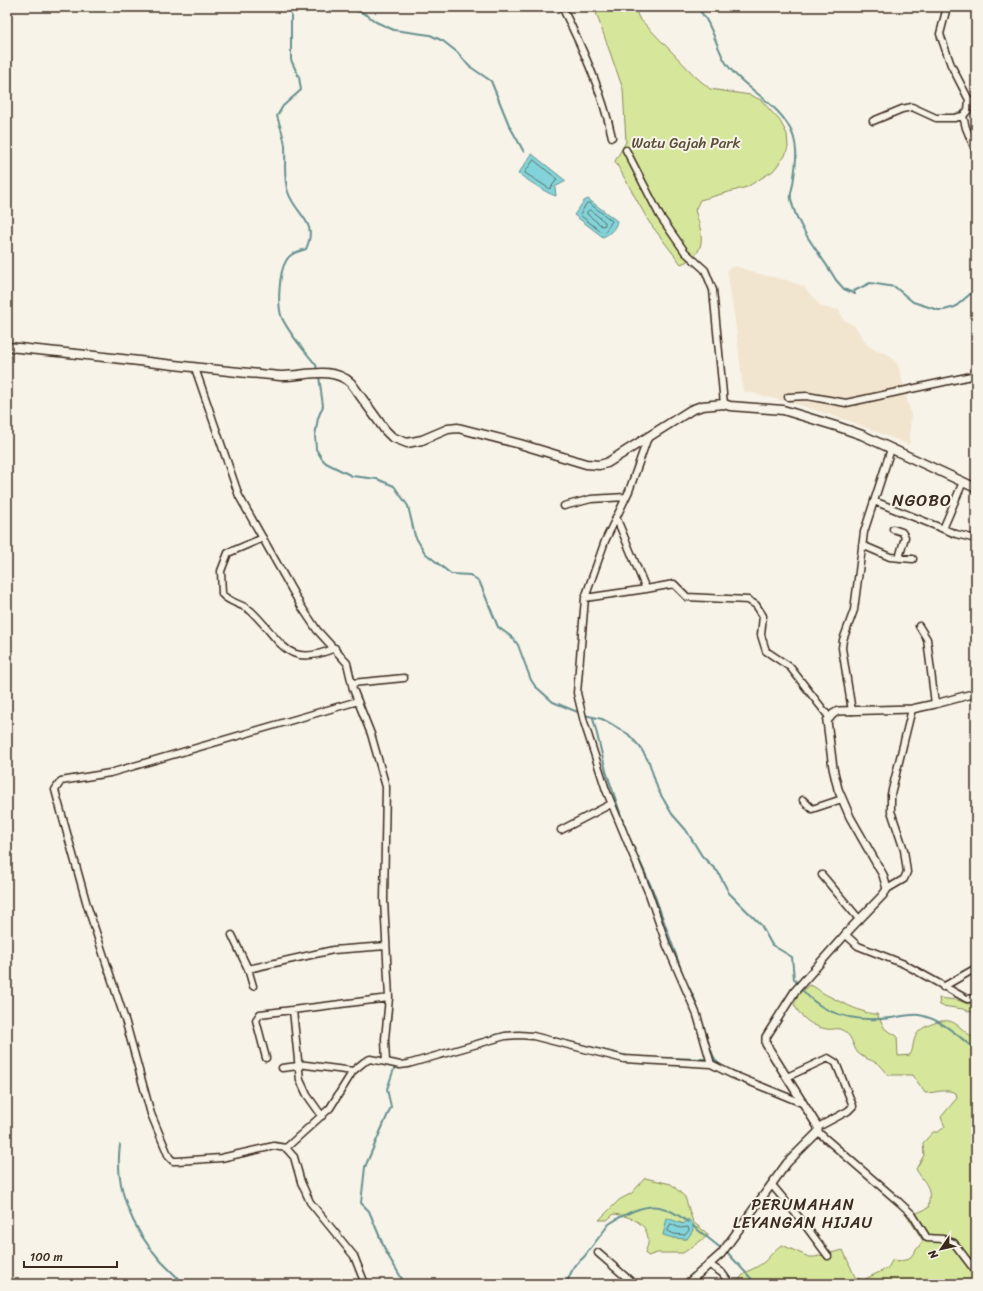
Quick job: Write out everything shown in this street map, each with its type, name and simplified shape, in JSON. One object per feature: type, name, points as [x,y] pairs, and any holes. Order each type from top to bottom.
[{"type":"main road","points":[[7,347],[86,354],[195,368],[283,376],[326,373],[348,380],[388,434],[400,441],[407,443],[422,440],[448,429],[458,428],[520,444],[586,464],[599,465],[607,463],[692,410],[702,406],[724,404],[730,406],[783,410],[851,431],[976,488]]},
{"type":"street","points":[[562,7],[580,42],[600,94],[612,137]]},
{"type":"street","points":[[873,121],[902,109],[912,107],[936,118],[954,118],[963,116],[968,110],[970,100],[968,93],[952,65],[940,34],[947,7]]},
{"type":"street","points":[[968,110],[976,109]]},
{"type":"street","points":[[963,116],[966,128],[976,152]]},
{"type":"street","points":[[626,150],[668,229],[685,252],[701,265],[710,280],[713,290],[724,404]]},
{"type":"street","points":[[195,368],[235,487],[301,606],[317,630],[335,648],[347,663],[358,701],[371,734],[386,787],[384,900],[389,998],[385,1039],[386,1062]]},
{"type":"street","points":[[788,396],[807,396],[846,403],[976,375]]},
{"type":"street","points":[[648,437],[626,497],[605,541],[585,598],[577,693],[584,722],[611,804],[649,894],[666,946],[697,1015],[711,1064]]},
{"type":"street","points":[[852,711],[842,648],[843,640],[854,610],[864,532],[891,449]]},
{"type":"street","points":[[943,529],[963,482]]},
{"type":"street","points":[[564,506],[591,500],[626,497]]},
{"type":"street","points":[[874,501],[943,529],[976,539]]},
{"type":"street","points":[[616,517],[646,589]]},
{"type":"street","points":[[893,530],[902,532],[905,537],[899,558]]},
{"type":"street","points":[[263,538],[228,553],[221,571],[222,594],[228,600],[251,611],[281,645],[296,654],[315,656],[335,648]]},
{"type":"street","points":[[862,545],[890,557],[913,558]]},
{"type":"street","points":[[585,598],[674,584],[687,597],[741,598],[753,602],[763,616],[761,635],[766,651],[790,667],[829,717]]},
{"type":"street","points":[[919,626],[927,641],[935,704]]},
{"type":"street","points":[[352,683],[404,678]]},
{"type":"street","points":[[887,889],[883,875],[842,799],[830,754],[827,727],[829,717],[838,711],[912,709],[976,692]]},
{"type":"street","points":[[358,701],[110,773],[61,781],[54,790],[87,905],[126,1023],[151,1114],[169,1157],[177,1161],[221,1158],[274,1146],[286,1148],[294,1156],[301,1182],[310,1202],[354,1256],[365,1284]]},
{"type":"street","points":[[912,709],[891,794],[890,811],[904,850],[907,872],[904,879],[887,889],[795,991],[769,1030],[765,1040],[818,1130],[912,1214],[927,1238],[943,1239],[954,1244],[976,1272]]},
{"type":"street","points":[[803,800],[812,809],[842,799]]},
{"type":"street","points":[[561,830],[611,804]]},
{"type":"street","points":[[822,875],[859,919]]},
{"type":"street","points":[[845,934],[858,946],[904,964],[967,999],[976,998]]},
{"type":"street","points":[[232,935],[248,970],[253,986]]},
{"type":"street","points":[[248,970],[333,950],[386,946]]},
{"type":"street","points":[[943,987],[976,968]]},
{"type":"street","points":[[266,1058],[256,1017],[265,1013],[389,998]]},
{"type":"street","points":[[293,1010],[298,1065],[302,1087],[322,1116]]},
{"type":"street","points":[[286,1148],[336,1102],[353,1071],[370,1059],[398,1064],[415,1062],[505,1036],[519,1035],[565,1043],[624,1059],[711,1064],[731,1074],[802,1103]]},
{"type":"street","points":[[687,1284],[710,1265],[728,1246],[787,1163],[818,1130],[848,1111],[853,1106],[836,1062],[828,1058],[787,1077]]},
{"type":"street","points":[[282,1068],[298,1065],[353,1071]]},
{"type":"street","points":[[772,1185],[802,1221],[828,1256]]},
{"type":"street","points":[[598,1253],[634,1284]]},
{"type":"street","points":[[710,1265],[722,1273],[730,1284]]},
{"type":"shaded area","points":[[735,266],[803,286],[822,307],[839,310],[844,320],[855,326],[868,346],[889,355],[898,365],[911,414],[909,445],[855,423],[796,404],[743,391],[737,335],[727,269]]},
{"type":"green space","name":"Watu Gajah Park","points":[[594,7],[634,7],[639,18],[696,77],[710,89],[750,95],[761,100],[780,121],[787,134],[788,147],[785,156],[773,171],[747,187],[700,200],[695,210],[701,234],[700,248],[696,254],[681,264],[649,222],[615,161],[626,142],[623,89]]},
{"type":"green space","points":[[809,985],[850,1006],[865,1012],[877,1014],[885,1029],[897,1036],[898,1056],[910,1055],[914,1039],[918,1032],[925,1027],[940,1021],[956,1024],[976,1039],[976,1284],[737,1284],[745,1273],[764,1262],[777,1248],[782,1245],[809,1257],[815,1257],[843,1250],[855,1277],[863,1280],[888,1268],[893,1259],[897,1262],[909,1259],[923,1241],[906,1214],[917,1213],[928,1208],[928,1187],[916,1169],[924,1155],[923,1143],[933,1132],[938,1132],[945,1127],[941,1117],[957,1098],[956,1093],[944,1091],[925,1093],[913,1075],[888,1075],[880,1065],[860,1055],[850,1037],[844,1031],[840,1029],[822,1028],[807,1021],[794,1004],[799,994]]},
{"type":"green space","points":[[939,998],[957,1000],[976,1006],[976,1014],[963,1009],[942,1006],[940,1005]]},
{"type":"green space","points":[[645,1178],[671,1184],[685,1197],[693,1222],[709,1235],[683,1253],[657,1253],[648,1256],[645,1253],[648,1243],[647,1234],[641,1224],[631,1218],[614,1214],[607,1220],[599,1220],[619,1200],[632,1193]],"holes":[[[678,1222],[684,1224],[687,1239],[673,1238]]]},
{"type":"water","points":[[532,154],[566,181],[555,187],[556,196],[518,174]]},
{"type":"water","points":[[588,199],[617,221],[612,230],[603,237],[574,215],[584,201]]},
{"type":"water","points":[[667,1218],[683,1224],[688,1219],[694,1225],[692,1232],[687,1239],[673,1238],[663,1235]]},
{"type":"waterway","points":[[291,7],[291,60],[299,77],[301,90],[283,106],[277,116],[284,142],[286,187],[296,207],[305,219],[310,232],[306,249],[290,256],[284,266],[280,281],[280,313],[289,330],[316,365],[317,370]]},
{"type":"waterway","points":[[349,7],[394,30],[430,35],[443,41],[457,52],[469,66],[491,81],[509,125],[524,152]]},
{"type":"waterway","points":[[696,7],[710,26],[722,56],[732,71],[782,116],[792,132],[796,146],[795,169],[791,195],[794,210],[798,221],[810,241],[836,280],[844,289],[855,294],[854,291],[870,283],[895,287],[913,302],[938,310],[955,307],[976,289]]},
{"type":"waterway","points":[[319,376],[323,406],[318,418],[315,436],[316,449],[322,459],[326,463],[352,476],[377,479],[394,486],[408,506],[415,536],[425,553],[451,574],[470,575],[480,583],[498,627],[513,638],[518,645],[531,680],[535,686],[553,702],[580,713]]},
{"type":"waterway","points":[[7,587],[9,591]]},
{"type":"waterway","points":[[584,715],[602,719],[613,725],[628,734],[640,747],[649,762],[658,790],[672,814],[686,830],[702,856],[718,872],[729,893],[761,925],[772,945],[792,957],[794,979],[798,984]]},
{"type":"waterway","points":[[593,718],[606,771],[626,830]]},
{"type":"waterway","points":[[630,839],[653,891],[685,980]]},
{"type":"waterway","points":[[687,984],[694,997],[700,1015]]},
{"type":"waterway","points":[[800,987],[809,997],[829,1011],[853,1018],[878,1019],[909,1015],[927,1017],[943,1024],[976,1050]]},
{"type":"waterway","points":[[443,1051],[499,1034],[520,1032]]},
{"type":"waterway","points":[[550,1037],[631,1057]]},
{"type":"waterway","points":[[707,1040],[715,1060],[722,1067]]},
{"type":"waterway","points":[[401,1063],[427,1056]]},
{"type":"waterway","points":[[663,1058],[704,1059]]},
{"type":"waterway","points":[[395,1066],[387,1089],[391,1107],[365,1167],[361,1203],[369,1211],[386,1252],[405,1284]]},
{"type":"waterway","points":[[120,1145],[120,1176],[127,1207],[133,1221],[150,1248],[183,1284]]},
{"type":"waterway","points":[[566,1284],[574,1266],[584,1257],[609,1224],[620,1217],[640,1209],[653,1206],[667,1209],[688,1222]]},
{"type":"waterway","points":[[693,1226],[722,1249]]},
{"type":"waterway","points":[[726,1251],[756,1284]]},
{"type":"district","name":"NGOBO","points":[[922,500]]},
{"type":"district","name":"PERUMAHAN LEYANGAN HIJAU","points":[[803,1213]]}]
